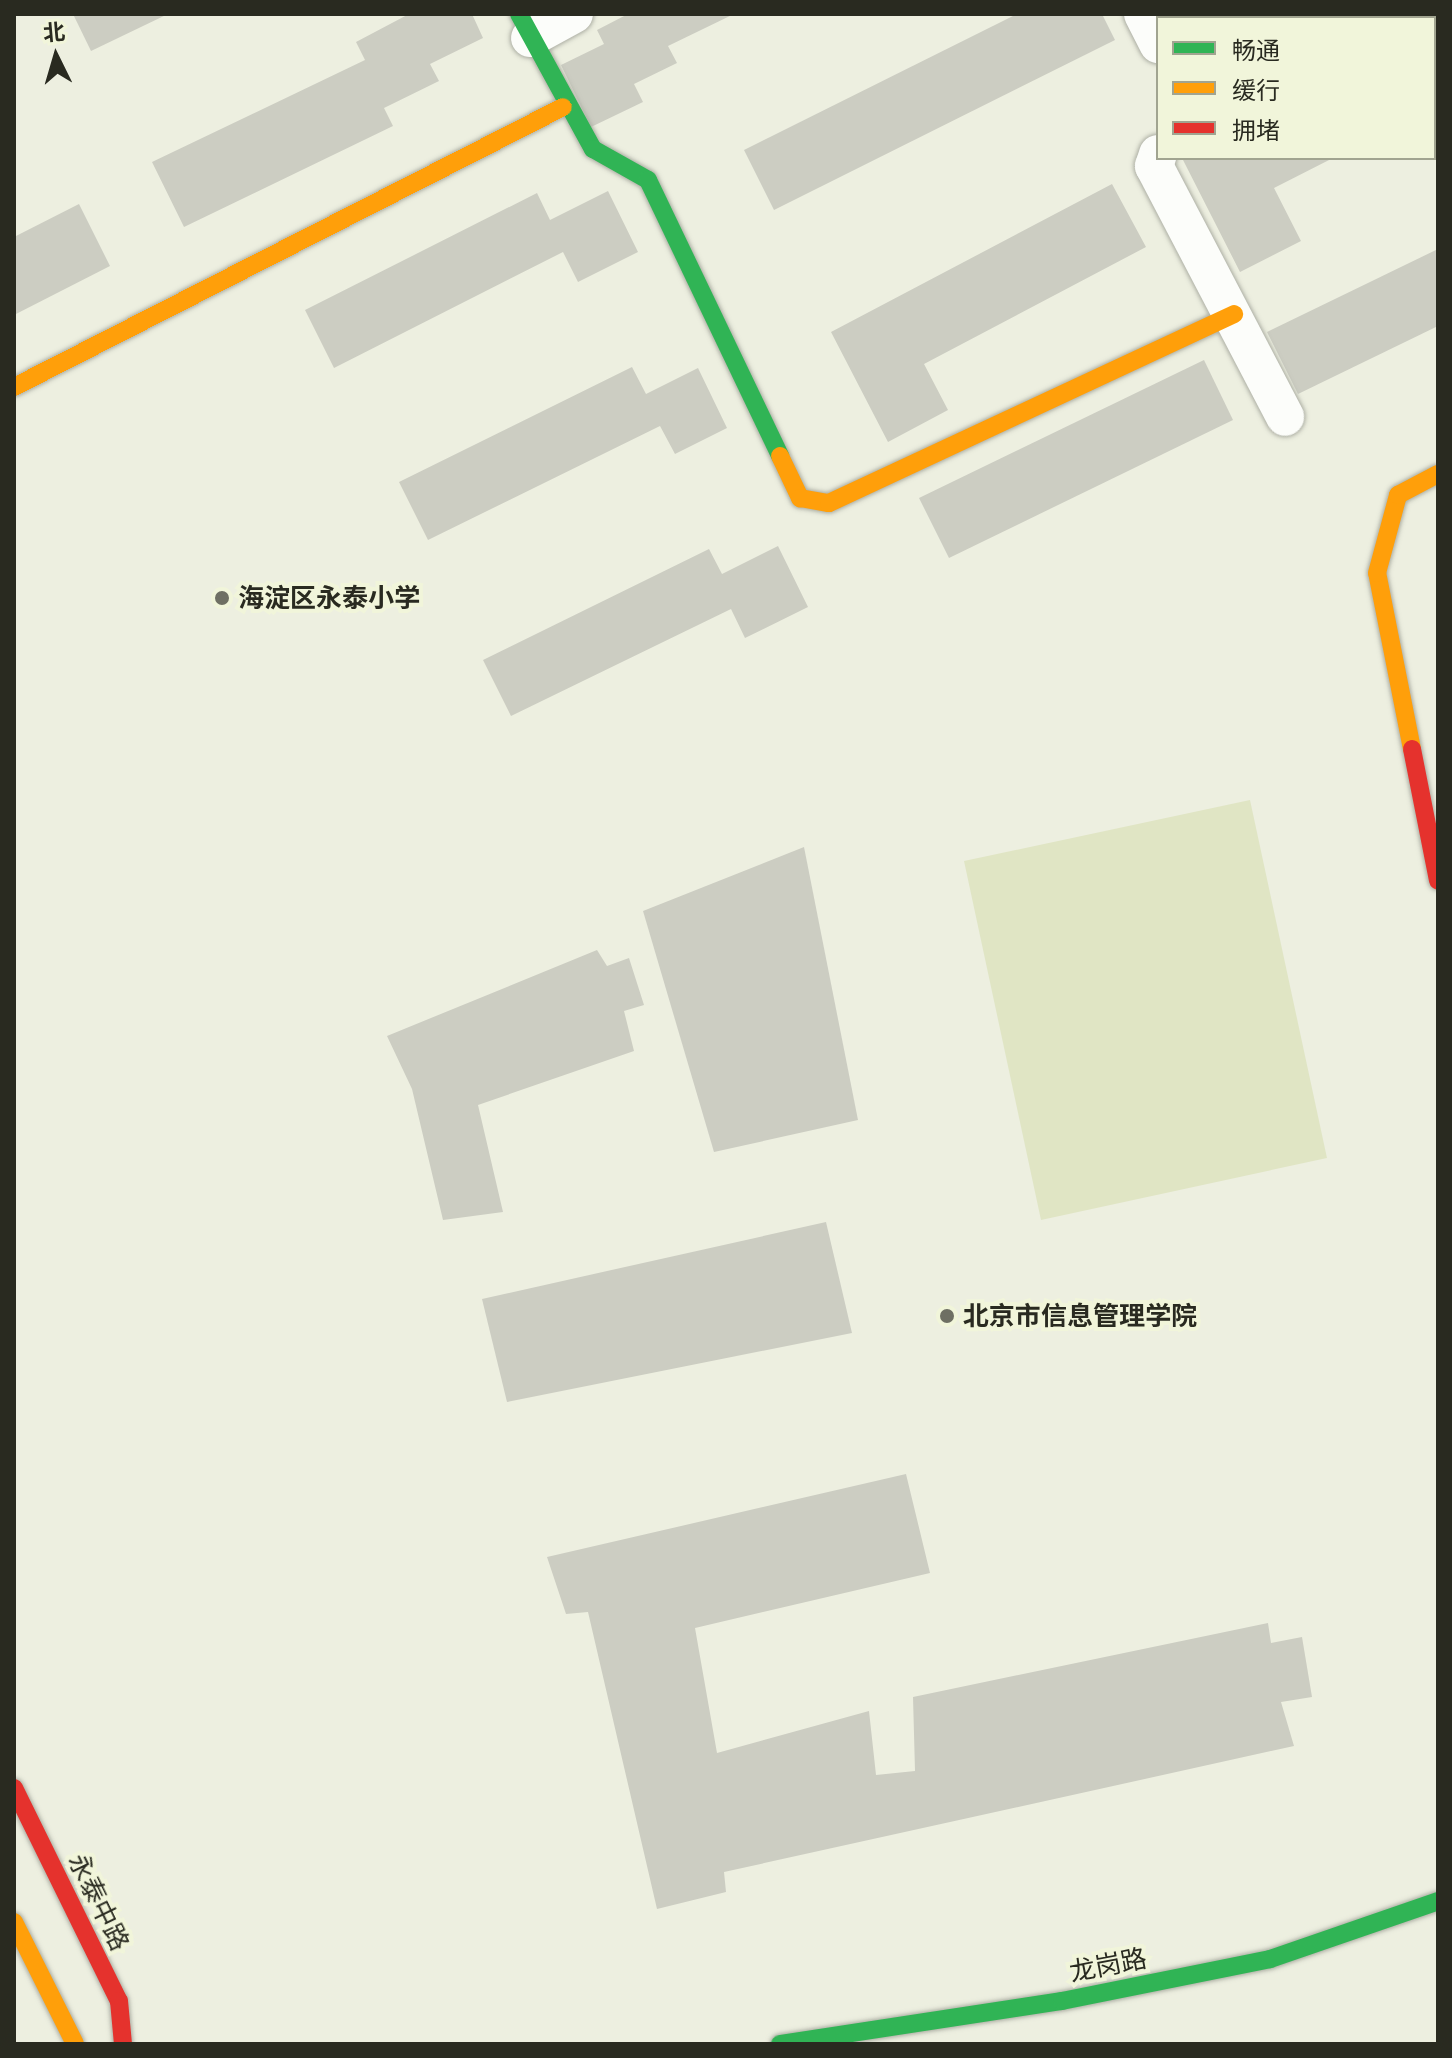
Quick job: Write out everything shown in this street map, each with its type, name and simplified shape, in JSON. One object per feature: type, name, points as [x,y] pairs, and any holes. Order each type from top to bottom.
[{"type":"street","points":[[574,14],[524,26],[563,107],[593,149],[648,180],[800,498],[829,503],[1234,314]]},
{"type":"street","points":[[1143,14],[1156,40]]},
{"type":"street","points":[[14,387],[563,107]]},
{"type":"street","points":[[1156,160],[1154,166],[1234,314],[1285,417]]},
{"type":"street","points":[[1438,474],[1398,495],[1377,573],[1438,880]]},
{"type":"street","name":"永泰中路","points":[[14,1788],[119,2001],[123,2044]]},
{"type":"street","name":"龙岗路","points":[[780,2044],[1062,2001],[1270,1959],[1438,1901]]},
{"type":"street","points":[[14,1922],[75,2044]]},
{"type":"green space","points":[[1250,800],[1327,1158],[1041,1220],[964,861]]},
{"type":"building","points":[[73,14],[168,14],[91,51]]},
{"type":"building","points":[[409,14],[472,14],[483,38],[430,64],[439,81],[384,108],[393,126],[184,227],[152,162],[365,60],[356,42]]},
{"type":"building","points":[[628,14],[734,14],[668,46],[677,63],[634,84],[643,102],[591,127],[561,65],[604,44],[597,30]]},
{"type":"building","points":[[1017,14],[1102,14],[1115,40],[774,210],[744,150]]},
{"type":"building","points":[[1438,31],[1436,106],[1436,32]]},
{"type":"building","points":[[1183,160],[1329,160],[1274,188],[1301,241],[1240,272]]},
{"type":"building","points":[[1112,184],[1146,247],[924,364],[948,410],[888,442],[831,332]]},
{"type":"building","points":[[608,191],[638,252],[578,282],[563,252],[334,368],[305,310],[537,193],[550,220]]},
{"type":"building","points":[[79,204],[110,266],[14,315],[14,237]]},
{"type":"building","points":[[1438,249],[1438,326],[1298,394],[1267,332]]},
{"type":"building","points":[[1204,360],[1233,420],[949,558],[919,498]]},
{"type":"building","points":[[632,367],[646,394],[698,368],[727,428],[675,454],[660,426],[428,540],[399,482]]},
{"type":"building","points":[[778,546],[808,607],[745,638],[731,609],[511,716],[483,660],[709,549],[722,574]]},
{"type":"building","points":[[804,847],[858,1120],[714,1152],[643,911]]},
{"type":"building","points":[[597,950],[607,966],[629,958],[644,1005],[624,1011],[634,1051],[478,1105],[503,1212],[443,1220],[412,1089],[387,1036]]},
{"type":"building","points":[[826,1222],[852,1333],[507,1402],[482,1299]]},
{"type":"building","points":[[906,1474],[930,1573],[695,1628],[717,1753],[869,1711],[876,1775],[915,1771],[913,1697],[1268,1623],[1271,1643],[1302,1637],[1312,1697],[1281,1702],[1294,1746],[724,1872],[726,1892],[657,1909],[588,1612],[566,1614],[547,1557]]},
{"type":"traffic: fast","points":[[519,14],[593,149],[648,180],[780,456]]},
{"type":"traffic: fast","points":[[780,2044],[1062,2001],[1270,1959],[1438,1901]]},
{"type":"traffic: slow","points":[[14,387],[563,107]]},
{"type":"traffic: slow","points":[[780,456],[800,498],[829,503],[1234,314]]},
{"type":"traffic: slow","points":[[1412,749],[1377,573],[1398,495],[1438,474]]},
{"type":"traffic: slow","points":[[14,1922],[75,2044]]},
{"type":"traffic: jam","points":[[1412,749],[1438,880]]},
{"type":"traffic: jam","points":[[14,1788],[119,2001],[123,2044]]},
{"type":"place","name":"海淀区永泰小学","points":[[222,598]]},
{"type":"place","name":"北京市信息管理学院","points":[[947,1316]]}]
